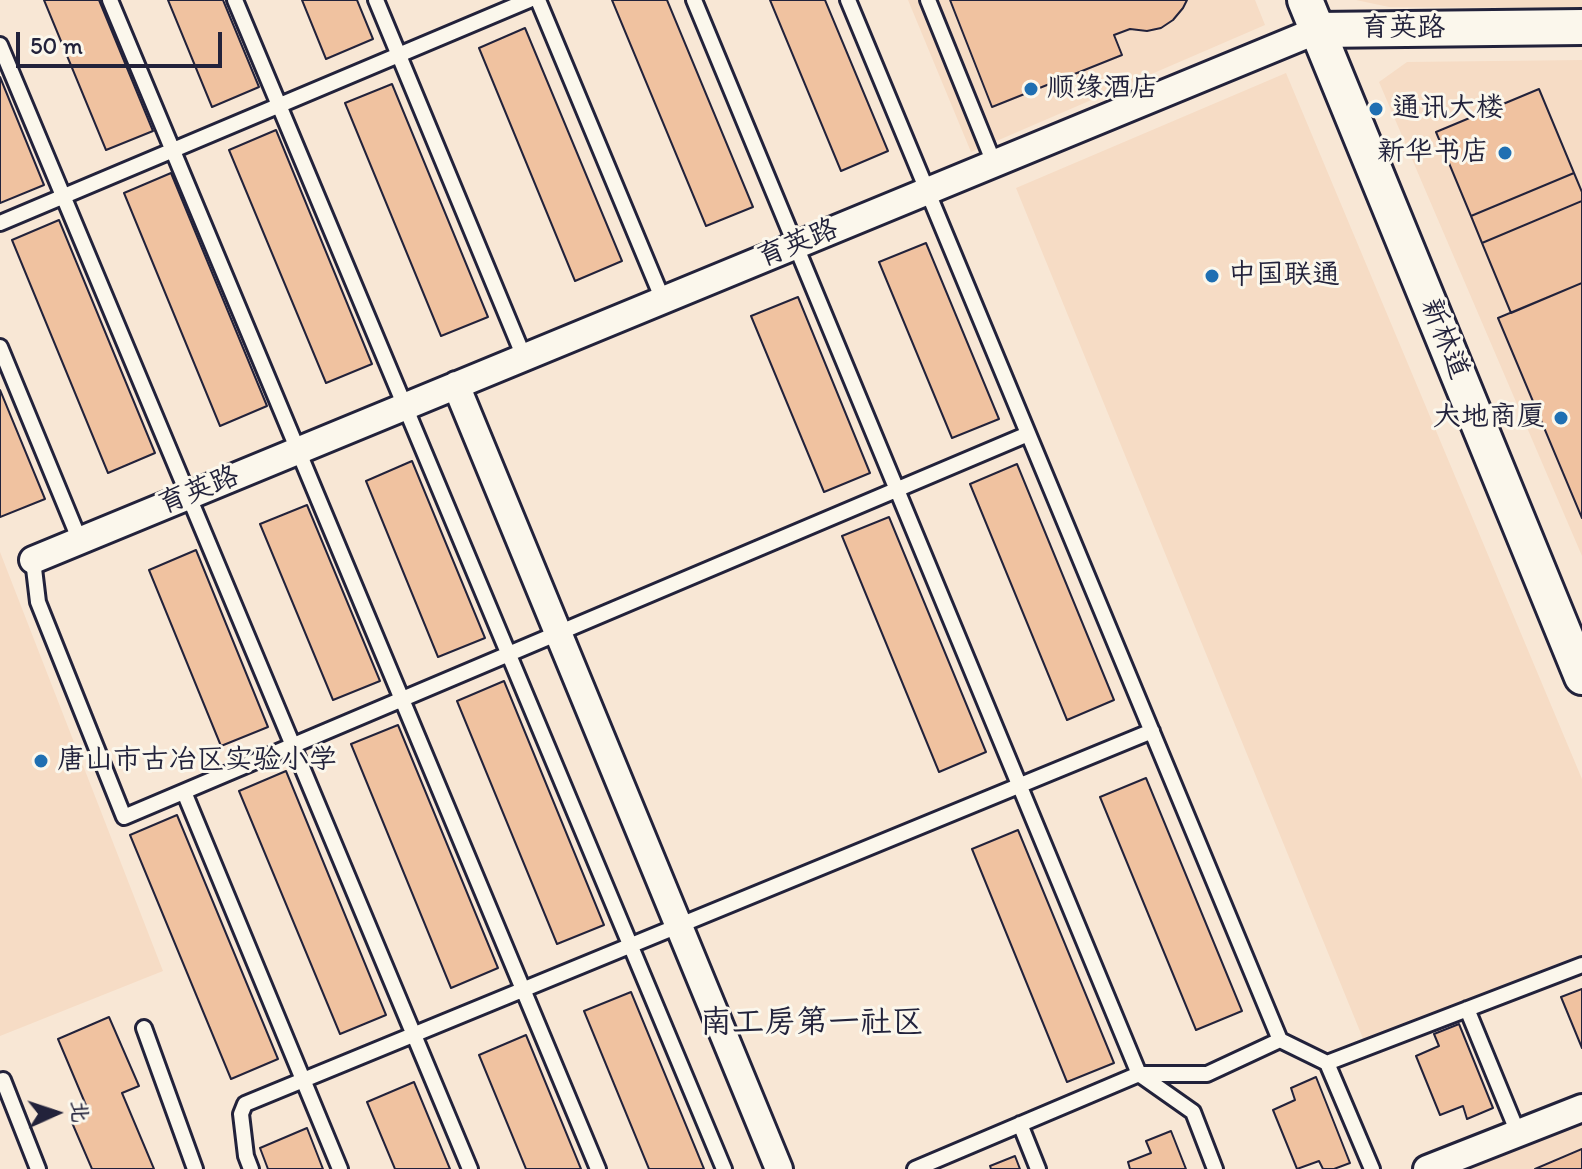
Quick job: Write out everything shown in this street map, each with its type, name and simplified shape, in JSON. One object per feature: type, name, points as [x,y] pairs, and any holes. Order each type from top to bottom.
[{"type":"street","name":"育英路","points":[[33,560],[994,163],[1312,15],[1582,27]]},
{"type":"street","name":"新林道","points":[[1312,15],[1582,677]]},
{"type":"street","points":[[456,385],[779,1169]]},
{"type":"street","points":[[1427,1169],[1582,1108]]},
{"type":"lane","points":[[110,0],[598,1169]]},
{"type":"lane","points":[[235,0],[724,1169]]},
{"type":"lane","points":[[376,0],[524,357]]},
{"type":"lane","points":[[0,223],[529,0]]},
{"type":"lane","points":[[538,0],[663,300]]},
{"type":"lane","points":[[694,0],[1139,1074],[1193,1112],[1215,1169]]},
{"type":"lane","points":[[848,0],[1280,1040],[1327,1063],[1372,1169]]},
{"type":"lane","points":[[928,0],[994,163]]},
{"type":"lane","points":[[0,45],[470,1169]]},
{"type":"lane","points":[[0,347],[80,541]]},
{"type":"lane","points":[[33,560],[38,602],[124,817],[1028,434]]},
{"type":"lane","points":[[251,1169],[246,1156],[241,1114],[245,1104],[1152,731]]},
{"type":"lane","points":[[184,792],[340,1169]]},
{"type":"lane","points":[[1327,1063],[1582,965]]},
{"type":"lane","points":[[1467,1009],[1518,1133]]},
{"type":"lane","points":[[144,1028],[195,1169]]},
{"type":"lane","points":[[915,1169],[1139,1074],[1207,1074],[1280,1040]]},
{"type":"lane","points":[[3,1080],[38,1169]]},
{"type":"lane","points":[[1020,1124],[1038,1169]]},
{"type":"shaded area","name":"顺缘酒店","points":[[908,0],[1255,0],[1265,25],[971,152]]},
{"type":"shaded area","points":[[1356,0],[1582,0],[1582,8],[1389,7]]},
{"type":"shaded area","points":[[1582,60],[1582,556],[1379,82],[1407,62]]},
{"type":"shaded area","points":[[1286,73],[1582,779],[1582,954],[1364,1041],[1016,188]]},
{"type":"shaded area","name":"唐山市古冶区实验小学","points":[[0,552],[163,971],[0,1036]]},
{"type":"shaded area","points":[[1582,1125],[1582,1169],[1463,1169]]},
{"type":"building","points":[[44,0],[99,0],[153,131],[106,150]]},
{"type":"building","points":[[168,0],[223,0],[259,87],[212,107]]},
{"type":"building","points":[[302,0],[357,0],[373,39],[326,59]]},
{"type":"building","points":[[612,0],[667,0],[753,207],[706,226]]},
{"type":"building","points":[[770,0],[825,0],[888,151],[841,171]]},
{"type":"building","points":[[950,0],[1187,0],[1173,20],[1161,28],[1147,31],[1130,29],[1114,35],[1122,55],[992,107]]},
{"type":"building","points":[[525,28],[622,261],[575,281],[479,48]]},
{"type":"building","points":[[0,77],[44,185],[0,203]]},
{"type":"building","points":[[392,84],[488,317],[441,336],[345,103]]},
{"type":"building","name":"新华书店","points":[[1539,89],[1574,173],[1471,216],[1436,132]]},
{"type":"building","points":[[276,130],[372,364],[326,383],[229,150]]},
{"type":"building","points":[[171,173],[267,406],[220,426],[124,193]]},
{"type":"building","points":[[1574,173],[1582,192],[1582,201],[1482,243],[1471,216]]},
{"type":"building","points":[[1582,201],[1582,283],[1511,313],[1482,243]]},
{"type":"building","points":[[59,220],[155,453],[108,473],[12,240]]},
{"type":"building","points":[[926,243],[999,419],[952,438],[879,262]]},
{"type":"building","name":"大地商厦","points":[[1582,283],[1582,518],[1498,318]]},
{"type":"building","points":[[798,297],[870,473],[824,492],[751,316]]},
{"type":"building","points":[[0,390],[45,499],[0,517]]},
{"type":"building","points":[[412,461],[485,638],[438,657],[366,481]]},
{"type":"building","points":[[1017,464],[1114,700],[1067,720],[970,484]]},
{"type":"building","points":[[307,505],[380,681],[333,700],[260,524]]},
{"type":"building","points":[[889,517],[986,752],[939,772],[842,536]]},
{"type":"building","points":[[196,550],[268,727],[221,746],[149,570]]},
{"type":"building","points":[[504,681],[604,925],[557,944],[457,701]]},
{"type":"building","points":[[398,725],[498,968],[451,988],[351,744]]},
{"type":"building","points":[[286,771],[386,1015],[340,1034],[239,791]]},
{"type":"building","points":[[1146,778],[1242,1011],[1196,1030],[1100,797]]},
{"type":"building","points":[[177,815],[278,1059],[231,1079],[130,835]]},
{"type":"building","points":[[1018,830],[1114,1063],[1067,1082],[972,849]]},
{"type":"building","points":[[1582,989],[1582,1048],[1561,997]]},
{"type":"building","points":[[631,992],[704,1169],[649,1169],[584,1011]]},
{"type":"building","points":[[109,1017],[139,1086],[122,1093],[154,1169],[92,1169],[70,1118],[88,1110],[58,1039]]},
{"type":"building","points":[[1459,1024],[1493,1108],[1467,1119],[1463,1106],[1440,1115],[1416,1056],[1439,1046],[1434,1034]]},
{"type":"building","points":[[526,1035],[581,1169],[526,1169],[479,1055]]},
{"type":"building","points":[[1316,1077],[1350,1163],[1323,1169],[1319,1161],[1297,1169],[1273,1110],[1295,1100],[1291,1088]]},
{"type":"building","points":[[414,1082],[450,1169],[395,1169],[367,1102]]},
{"type":"building","points":[[307,1128],[323,1169],[268,1169],[260,1148]]},
{"type":"building","points":[[1171,1131],[1186,1169],[1130,1169],[1128,1162],[1151,1153],[1146,1141]]},
{"type":"building","points":[[1582,1149],[1582,1169],[1535,1169]]},
{"type":"building","points":[[1015,1156],[1020,1169],[991,1169],[990,1166]]},
{"type":"place","name":"顺缘酒店","points":[[1031,89]]},
{"type":"place","name":"通讯大楼","points":[[1376,109]]},
{"type":"place","name":"新华书店","points":[[1505,153]]},
{"type":"place","name":"中国联通","points":[[1212,276]]},
{"type":"place","name":"大地商厦","points":[[1561,418]]},
{"type":"place","name":"唐山市古冶区实验小学","points":[[41,761]]},
{"type":"district","name":"南工房第一社区","points":[[812,1024]]}]
